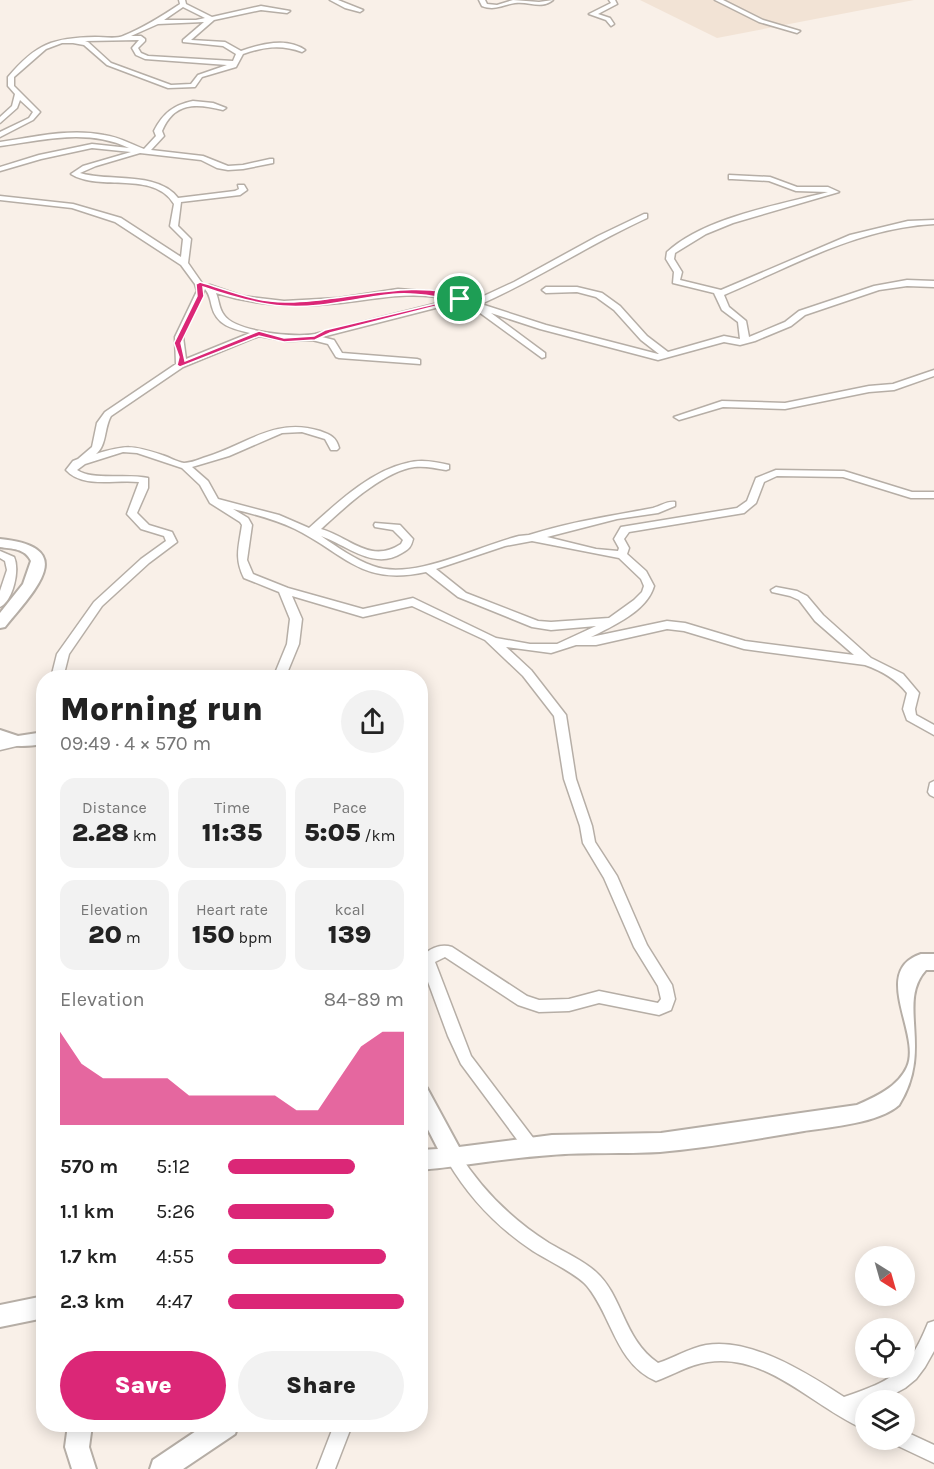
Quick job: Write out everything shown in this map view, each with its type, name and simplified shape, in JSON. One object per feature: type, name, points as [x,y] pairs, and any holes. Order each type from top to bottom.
[{"type":"street","points":[[333,0],[341,5],[360,10]]},
{"type":"street","points":[[482,0],[484,5],[493,8],[514,2],[543,4],[550,0]]},
{"type":"street","points":[[612,0],[614,4],[592,14],[608,19],[612,24]]},
{"type":"street","points":[[718,0],[769,24],[797,31]]},
{"type":"street","points":[[122,38],[157,22],[183,2],[211,18]]},
{"type":"street","points":[[157,22],[196,22],[259,8],[287,11]]},
{"type":"street","points":[[211,18],[212,22],[185,41],[225,44],[240,53],[277,45],[295,46],[302,50]]},
{"type":"street","points":[[0,135],[31,119],[37,112],[11,86],[11,78],[39,50],[53,42],[64,38],[143,40],[136,46],[136,50],[150,59],[230,62],[228,68],[200,76],[193,86],[171,87],[109,64],[86,43],[66,40],[53,42]]},
{"type":"street","points":[[215,72],[234,66],[240,53]]},
{"type":"street","points":[[0,121],[17,102],[18,94]]},
{"type":"street","points":[[223,108],[204,104],[188,104],[169,112],[162,118],[158,131],[160,136],[142,152],[83,167],[75,174],[152,186],[167,191],[177,200],[237,193],[243,190],[241,187]]},
{"type":"street","points":[[0,114],[11,111]]},
{"type":"street","points":[[0,144],[90,133],[117,139],[142,152]]},
{"type":"street","points":[[0,169],[84,146],[203,158],[216,167],[230,170],[270,161]]},
{"type":"street","points":[[732,177],[770,179],[796,189],[828,189],[835,192],[730,221],[703,232],[671,252],[670,259],[678,272],[676,281],[709,287],[719,294],[725,308],[742,321],[746,341]]},
{"type":"street","points":[[0,198],[57,203],[106,214],[184,263],[200,284],[241,298],[284,304],[339,301],[406,292],[429,293],[460,299],[543,327],[653,357],[724,339],[746,341],[788,324],[809,310],[877,288],[907,283],[934,284]]},
{"type":"street","points":[[177,200],[174,226],[187,239],[184,263]]},
{"type":"street","points":[[474,304],[520,284],[541,269],[597,238],[644,216]]},
{"type":"street","points":[[719,294],[829,247],[861,236],[909,221],[934,222]]},
{"type":"street","points":[[180,365],[182,357],[178,343],[201,296],[200,284]]},
{"type":"street","points":[[210,288],[224,321],[284,340],[315,338],[331,342],[339,355],[417,362]]},
{"type":"street","points":[[546,290],[571,288],[606,298],[637,331],[667,355]]},
{"type":"street","points":[[315,338],[328,332],[460,299]]},
{"type":"street","points":[[474,304],[542,355]]},
{"type":"street","points":[[59,670],[63,654],[98,604],[145,561],[172,542],[168,534],[145,527],[132,514],[133,505],[144,486],[144,480],[81,478],[71,471],[76,464],[98,448],[102,423],[108,414],[180,365],[259,333]]},
{"type":"street","points":[[679,417],[722,404],[784,406],[869,389],[894,387],[934,373]]},
{"type":"street","points":[[185,466],[227,453],[262,435],[285,429],[328,436],[334,448]]},
{"type":"street","points":[[76,464],[130,449],[185,466],[204,483],[214,501],[244,520],[247,525],[242,560],[245,572],[253,579],[363,613],[413,602],[495,641],[552,649],[576,641],[648,597],[650,587],[645,577],[622,555],[609,555],[532,538]]},
{"type":"street","points":[[311,531],[353,497],[404,466],[427,464],[446,467]]},
{"type":"street","points":[[622,555],[624,548],[619,539],[626,529],[740,511],[751,503],[760,480],[771,473],[844,474],[911,495],[934,495]]},
{"type":"street","points":[[214,501],[311,531],[356,562],[377,571],[408,573],[464,555],[616,516],[658,510],[671,504]]},
{"type":"street","points":[[311,531],[325,531],[361,553],[391,554],[406,546],[408,538],[401,530],[379,525]]},
{"type":"street","points":[[0,543],[17,544],[33,549],[40,557],[40,563],[33,579],[0,623]]},
{"type":"street","points":[[0,555],[10,559],[12,568],[10,581],[0,603]]},
{"type":"street","points":[[428,568],[462,595],[536,624],[551,626],[610,621]]},
{"type":"street","points":[[282,670],[293,644],[296,619],[284,590]]},
{"type":"street","points":[[776,590],[793,592],[803,598],[819,618],[867,661]]},
{"type":"street","points":[[576,641],[596,641],[667,625],[685,627],[744,645],[867,661],[883,666],[906,682],[913,693],[909,710],[911,717],[932,728]]},
{"type":"street","points":[[428,959],[440,951],[447,951],[523,1001],[539,1006],[569,1005],[599,997],[610,997],[659,1009],[666,1006],[668,999],[665,985],[641,947],[610,876],[589,843],[586,826],[570,779],[560,715],[527,673],[495,641]]},
{"type":"street","points":[[0,736],[17,742]]},
{"type":"street","points":[[0,746],[36,739]]},
{"type":"street","points":[[934,786],[934,792]]},
{"type":"street","points":[[428,1159],[578,1143],[662,1142],[858,1114],[891,1100],[917,1071],[920,1048],[907,988],[909,975],[921,962],[934,962]]},
{"type":"street","points":[[428,963],[466,1060],[532,1148]]},
{"type":"street","points":[[428,1110],[471,1187],[490,1209],[526,1237],[591,1278],[598,1286],[614,1320],[646,1367],[656,1372],[709,1353],[748,1356],[855,1415]]},
{"type":"street","points":[[0,1316],[36,1309]]},
{"type":"street","points":[[841,1407],[894,1388],[912,1373],[934,1329]]},
{"type":"street","points":[[79,1432],[77,1447],[84,1469]]},
{"type":"street","points":[[162,1469],[216,1432]]},
{"type":"street","points":[[326,1469],[340,1432]]},
{"type":"street","points":[[915,1445],[934,1454]]},
{"type":"shaded area","points":[[640,0],[914,0],[717,38]]},
{"type":"route","points":[[200,284],[262,303],[304,304],[354,300],[414,291],[460,299],[328,332],[315,338],[284,340],[270,338],[259,333],[208,356],[180,365],[182,357],[178,343],[179,337],[201,296],[200,284]]}]
